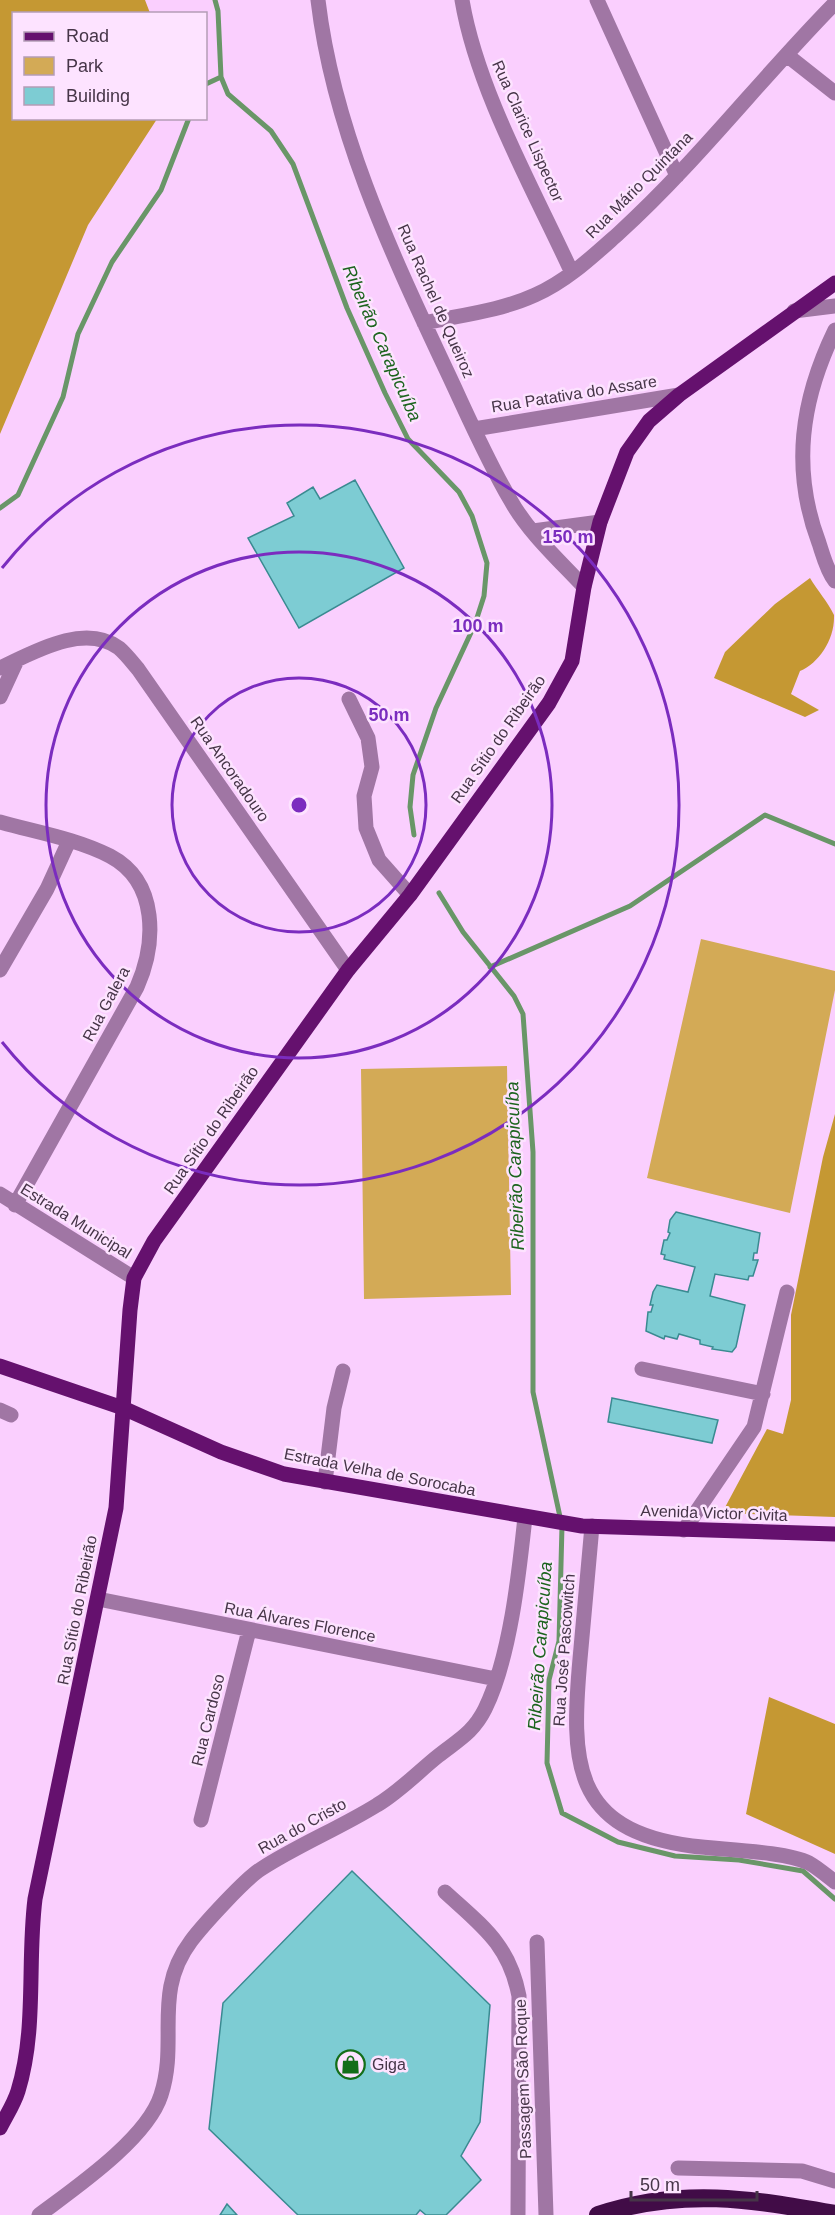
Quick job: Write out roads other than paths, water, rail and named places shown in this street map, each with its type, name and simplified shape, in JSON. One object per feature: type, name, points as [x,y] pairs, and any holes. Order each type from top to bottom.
[{"type":"highway","points":[[598,2215],[615,2209],[693,2197],[748,2199],[835,2214]]},
{"type":"main road","name":"Rua Sítio do Ribeirão","points":[[0,2128],[17,2094],[25,2065],[29,2039],[31,1934],[35,1899],[116,1508],[134,1278],[154,1241],[348,970],[410,895],[549,703],[572,661],[584,587],[600,522],[627,452],[650,421],[679,395],[835,283]]},
{"type":"main road","name":"Estrada Velha de Sorocaba","points":[[0,1366],[123,1408],[221,1452],[284,1474],[587,1526]]},
{"type":"main road","name":"Avenida Victor Civita","points":[[587,1526],[835,1534]]},
{"type":"street","name":"Rua Rachel de Queiroz","points":[[318,0],[330,69],[348,131],[388,243],[424,323],[511,502],[532,531],[584,587]]},
{"type":"street","name":"Rua Clarice Lispector","points":[[462,0],[474,52],[493,102],[572,273]]},
{"type":"street","points":[[597,0],[677,176]]},
{"type":"street","name":"Rua Mário Quintana","points":[[424,323],[507,306],[537,295],[572,273],[643,211],[677,176],[788,56],[830,3]]},
{"type":"street","points":[[788,56],[835,93]]},
{"type":"street","points":[[794,311],[835,306]]},
{"type":"street","points":[[835,330],[818,366],[808,401],[802,457],[808,514],[835,581]]},
{"type":"street","name":"Rua Patativa do Assare","points":[[474,429],[679,395]]},
{"type":"street","points":[[532,531],[600,522]]},
{"type":"street","name":"Rua Ancoradouro","points":[[0,669],[52,644],[80,639],[101,640],[118,648],[138,669],[348,970]]},
{"type":"street","points":[[0,697],[17,660]]},
{"type":"street","points":[[349,699],[368,738],[372,767],[364,796],[366,828],[379,860],[410,895]]},
{"type":"street","name":"Rua Galera","points":[[0,822],[69,841],[110,856],[137,881],[148,905],[152,933],[147,963],[137,987],[15,1205]]},
{"type":"street","points":[[0,969],[47,889],[69,841]]},
{"type":"street","name":"Estrada Municipal","points":[[0,1194],[134,1278]]},
{"type":"street","points":[[684,1530],[754,1427],[787,1292]]},
{"type":"street","points":[[642,1369],[763,1394]]},
{"type":"street","points":[[325,1482],[334,1408],[344,1371]]},
{"type":"street","name":"Rua do Cristo","points":[[39,2215],[129,2141],[153,2114],[161,2094],[165,2065],[168,1988],[175,1965],[191,1940],[259,1870],[379,1804],[468,1735],[485,1709],[496,1679],[532,1518]]},
{"type":"street","name":"Rua José Pascowitch","points":[[587,1526],[575,1732],[580,1770],[594,1798],[608,1815],[632,1832],[660,1841],[783,1855],[808,1863],[835,1882]]},
{"type":"street","name":"Rua Álvares Florence","points":[[98,1599],[496,1679]]},
{"type":"street","name":"Rua Cardoso","points":[[201,1820],[249,1630]]},
{"type":"street","points":[[445,1892],[489,1933],[509,1959],[515,1975],[519,1996],[518,2215]]},
{"type":"street","name":"Passagem São Roque","points":[[537,1942],[546,2215]]},
{"type":"street","points":[[678,2168],[802,2171],[835,2181]]},
{"type":"waterway","name":"Ribeirão Carapicuíba","points":[[215,0],[218,11],[221,77],[228,94],[271,131],[293,164],[347,308],[385,393],[408,439],[459,492],[472,516],[487,563],[484,596],[475,624],[436,708],[413,775],[410,807],[414,835]]},
{"type":"waterway","points":[[207,84],[221,77]]},
{"type":"waterway","points":[[0,508],[18,495],[63,397],[78,334],[112,262],[161,190],[188,120]]},
{"type":"waterway","points":[[490,967],[630,906],[765,815],[835,844]]},
{"type":"waterway","name":"Ribeirão Carapicuíba","points":[[439,893],[463,932],[514,996],[523,1014],[533,1152],[533,1392],[562,1526],[559,1641],[549,1680],[547,1763],[562,1813],[618,1842],[675,1856],[739,1860],[803,1871],[835,1899]]},
{"type":"place","name":"Giga","points":[[351,2064]]}]
